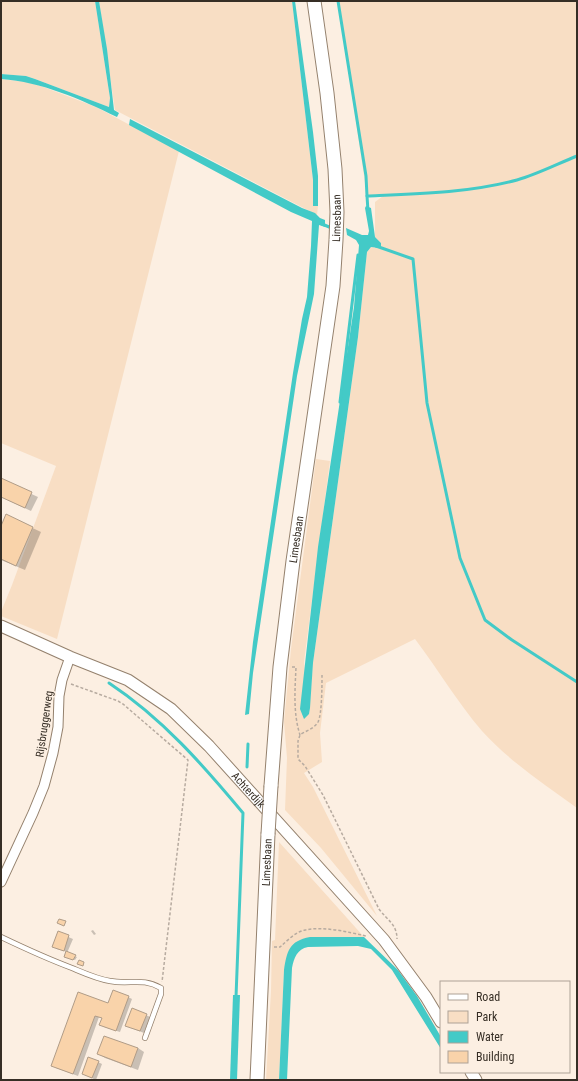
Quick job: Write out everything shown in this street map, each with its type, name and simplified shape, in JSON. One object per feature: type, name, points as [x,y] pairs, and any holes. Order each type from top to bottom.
[{"type":"main road","name":"Limesbaan","points":[[257,1080],[268,834],[280,667],[293,561],[333,286],[336,240],[337,212],[335,169],[327,93],[314,1]]},
{"type":"street","name":"Achterdijk","points":[[1,626],[70,657],[128,680],[171,709],[209,746],[384,940],[426,997],[440,1020]]},
{"type":"street","name":"Rijsbruggerweg","points":[[1,882],[44,786],[58,727],[59,696],[62,680],[70,657]]},
{"type":"lane","points":[[1,937],[90,975],[110,981],[130,983],[143,981],[152,983],[161,988],[161,994],[145,1038]]},
{"type":"path","points":[[280,667],[296,668],[294,705],[296,723],[300,735],[298,741],[298,759],[305,766],[323,795],[379,909],[396,928],[396,943],[392,952]]},
{"type":"path","points":[[300,735],[314,727],[318,722],[320,715],[322,675]]},
{"type":"path","points":[[62,680],[123,704],[188,760],[163,972]]},
{"type":"path","points":[[262,947],[280,947],[293,936],[304,930],[349,932],[384,940]]},
{"type":"green space","points":[[1,1],[95,1],[110,98],[109,107],[26,76],[1,74]]},
{"type":"green space","points":[[99,1],[292,1],[313,180],[313,206],[318,206],[317,215],[115,110]]},
{"type":"green space","points":[[338,1],[577,1],[577,808],[527,772],[492,742],[464,709],[415,639],[326,683],[320,733],[322,762],[304,773],[313,787],[377,916],[321,848],[285,810],[287,758],[284,722],[291,649],[316,459],[330,461],[304,662],[309,714],[313,663],[358,337],[367,252],[371,247],[379,248],[381,243],[375,237],[375,202],[383,196],[367,196]]},
{"type":"green space","points":[[1,79],[26,82],[41,86],[96,107],[179,151],[57,639],[1,616],[1,612],[56,466],[1,443]]},
{"type":"green space","points":[[279,842],[364,937],[310,937],[284,970],[279,1080],[266,1080],[272,941],[275,940]]},
{"type":"water","points":[[95,1],[99,1],[107,49],[114,110],[119,113],[117,117],[60,92],[31,84],[1,79],[1,74],[26,76],[109,107],[110,98]]},
{"type":"water","points":[[292,1],[295,1],[313,132],[318,176],[318,206],[313,206],[313,180]]},
{"type":"water","points":[[130,119],[302,208],[315,213],[320,218],[325,220],[325,227],[319,225],[314,294],[297,376],[253,673],[249,714],[245,715],[253,642],[293,373],[307,297],[312,221],[291,212],[129,125]]},
{"type":"water","points":[[366,206],[371,208],[375,237],[381,243],[381,246],[379,248],[371,247],[367,252],[358,337],[313,663],[310,708],[309,714],[304,719],[300,709],[318,547],[354,307],[359,245],[356,240],[347,235],[346,228],[362,235],[368,235],[369,231],[365,208]]},
{"type":"water","points":[[310,937],[364,937],[398,970],[417,996],[440,1035],[440,1047],[392,970],[371,949],[358,946],[308,947],[304,948],[297,954],[292,968],[287,1080],[279,1080],[284,970],[286,957],[293,944]]},
{"type":"water","points":[[233,995],[240,995],[237,1080],[230,1080]]},
{"type":"building","points":[[1,478],[32,492],[25,508],[1,497]]},
{"type":"building","points":[[6,514],[33,527],[16,566],[1,559],[1,526]]},
{"type":"building","points":[[59,919],[66,921],[64,926],[57,923]]},
{"type":"building","points":[[58,931],[69,935],[64,951],[52,947]]},
{"type":"building","points":[[66,951],[76,955],[73,960],[64,957]]},
{"type":"building","points":[[79,960],[84,962],[83,966],[77,964]]},
{"type":"building","points":[[113,990],[129,996],[116,1031],[99,1025],[102,1018],[95,1016],[73,1074],[51,1066],[78,992],[108,1003]]},
{"type":"building","points":[[132,1008],[147,1014],[140,1031],[125,1026]]},
{"type":"building","points":[[104,1036],[138,1048],[131,1067],[97,1054]]},
{"type":"building","points":[[88,1057],[99,1061],[92,1078],[82,1074]]},
{"type":"waterway","points":[[338,1],[366,176],[367,196]]},
{"type":"waterway","points":[[368,211],[367,196],[443,192],[480,188],[517,180],[577,156]]},
{"type":"waterway","points":[[322,224],[334,229]]},
{"type":"waterway","points":[[376,246],[413,259],[427,403],[460,558],[485,620],[512,640],[577,682]]},
{"type":"waterway","points":[[340,402],[358,255]]},
{"type":"waterway","points":[[109,683],[147,711],[181,743],[213,777],[243,813],[236,997]]},
{"type":"waterway","points":[[247,767],[248,744]]}]
